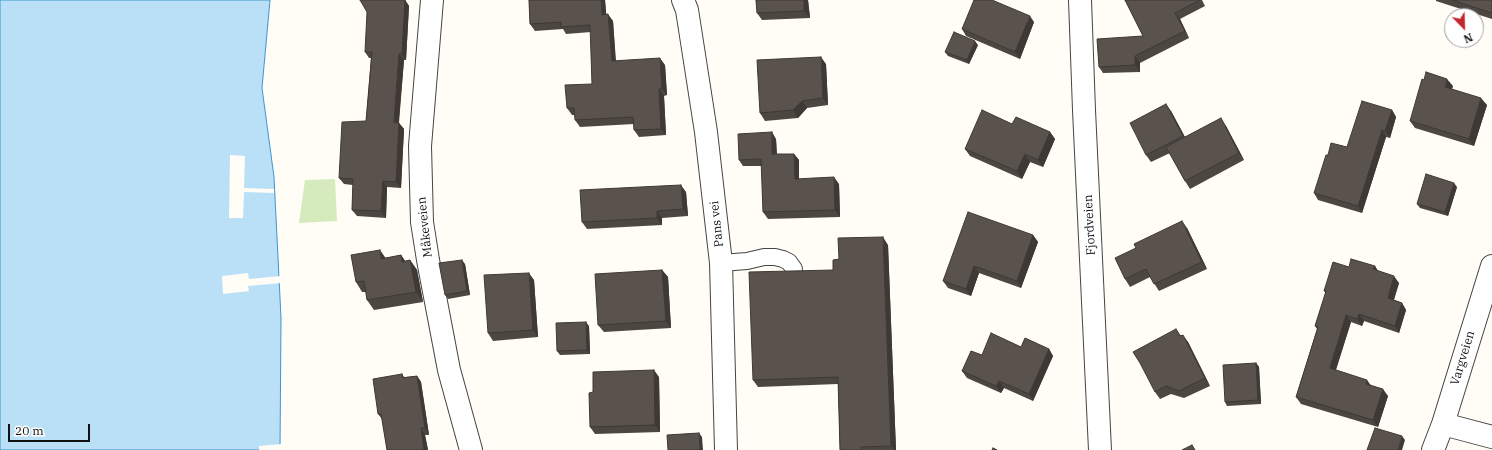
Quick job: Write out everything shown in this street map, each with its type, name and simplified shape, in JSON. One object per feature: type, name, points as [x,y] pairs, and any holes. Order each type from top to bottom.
[{"type":"street","name":"Måkeveien","points":[[432,0],[420,146],[422,222],[449,370],[471,450]]},
{"type":"street","name":"Pans vei","points":[[684,0],[687,10],[706,132],[721,263],[726,450]]},
{"type":"street","name":"Fjordveien","points":[[1080,0],[1100,450]]},
{"type":"street","name":"Vargveien","points":[[1433,450],[1492,266]]},
{"type":"street","points":[[1442,424],[1492,437]]},
{"type":"lane","points":[[721,263],[747,261],[764,256],[775,257],[789,262],[794,269]]},
{"type":"green space","points":[[335,179],[337,221],[299,223],[305,180]]},
{"type":"water","points":[[0,0],[270,0],[262,88],[274,177],[281,318],[280,450],[0,450]]},
{"type":"pier","points":[[230,155],[245,156],[244,188],[274,189],[274,193],[244,192],[243,218],[229,218]]},
{"type":"pier","points":[[248,273],[249,279],[281,276],[281,283],[248,286],[249,291],[223,294],[222,276]]},
{"type":"pier","points":[[282,444],[282,450],[259,450],[259,446]]},
{"type":"building","points":[[360,0],[405,0],[402,54],[399,54],[394,122],[399,123],[396,182],[383,181],[381,211],[352,210],[353,179],[339,178],[342,122],[366,121],[372,52],[365,52],[367,12]]},
{"type":"building","points":[[529,0],[601,0],[602,15],[608,14],[612,61],[660,58],[662,89],[659,89],[661,129],[634,130],[633,117],[575,120],[574,108],[567,108],[565,85],[592,84],[590,25],[561,27],[561,22],[530,24]]},
{"type":"building","points":[[756,0],[804,0],[804,11],[757,13]]},
{"type":"building","points":[[974,0],[992,0],[1030,16],[1015,52],[962,29]]},
{"type":"building","points":[[1125,0],[1200,0],[1175,13],[1185,31],[1135,56],[1135,65],[1099,67],[1097,39],[1143,36]]},
{"type":"building","points":[[1452,0],[1492,0],[1492,13],[1484,10],[1484,8],[1477,8]]},
{"type":"building","points":[[954,32],[975,41],[967,60],[945,52]]},
{"type":"building","points":[[821,57],[823,98],[802,101],[793,110],[760,113],[757,60]]},
{"type":"building","points":[[1426,72],[1447,79],[1445,87],[1481,98],[1469,139],[1410,121],[1422,79],[1424,80]]},
{"type":"building","points":[[1362,101],[1392,110],[1385,131],[1382,130],[1358,206],[1314,193],[1331,143],[1347,147]]},
{"type":"building","points":[[1166,104],[1183,136],[1146,155],[1130,123]]},
{"type":"building","points":[[982,110],[1012,124],[1016,117],[1050,132],[1038,160],[1025,154],[1017,171],[965,149]]},
{"type":"building","points":[[1221,118],[1239,153],[1185,181],[1166,147]]},
{"type":"building","points":[[772,132],[772,154],[794,154],[795,179],[834,177],[835,210],[763,212],[761,159],[739,160],[738,134]]},
{"type":"building","points":[[1426,174],[1454,183],[1445,212],[1417,204]]},
{"type":"building","points":[[681,185],[683,209],[657,211],[657,218],[582,222],[580,190]]},
{"type":"building","points":[[968,212],[1033,235],[1017,281],[974,266],[966,289],[943,281]]},
{"type":"building","points":[[1182,221],[1202,262],[1154,284],[1146,269],[1125,279],[1115,258],[1136,248],[1134,244]]},
{"type":"building","points":[[883,237],[891,446],[861,447],[861,450],[840,450],[838,377],[753,380],[749,272],[833,270],[833,260],[839,259],[838,238]]},
{"type":"building","points":[[380,250],[381,259],[401,255],[402,262],[410,260],[416,292],[367,300],[364,281],[356,282],[351,255]]},
{"type":"building","points":[[1351,259],[1375,266],[1373,269],[1394,276],[1388,298],[1402,303],[1395,326],[1359,314],[1357,319],[1346,315],[1330,368],[1367,380],[1366,384],[1383,389],[1373,420],[1296,397],[1318,327],[1315,326],[1333,262],[1349,267]]},
{"type":"building","points":[[462,260],[467,291],[445,295],[439,263]]},
{"type":"building","points":[[662,270],[666,321],[598,325],[595,274]]},
{"type":"building","points":[[529,273],[533,330],[488,333],[484,275]]},
{"type":"building","points":[[586,322],[587,350],[557,351],[556,323]]},
{"type":"building","points":[[1176,329],[1180,336],[1183,335],[1205,378],[1179,391],[1166,386],[1155,392],[1133,352]]},
{"type":"building","points":[[991,333],[1021,347],[1025,338],[1049,349],[1029,394],[999,381],[996,386],[962,371],[971,351],[982,355]]},
{"type":"building","points":[[1256,363],[1258,400],[1225,402],[1223,365]]},
{"type":"building","points":[[654,370],[655,425],[590,427],[589,393],[593,392],[593,372]]},
{"type":"building","points":[[402,374],[403,378],[417,376],[425,428],[421,428],[424,450],[387,450],[381,414],[378,414],[373,379]]},
{"type":"building","points":[[1375,428],[1402,436],[1398,450],[1367,450]]},
{"type":"building","points":[[699,433],[700,450],[668,450],[667,435]]},
{"type":"building","points":[[1192,445],[1195,450],[1182,450]]}]
